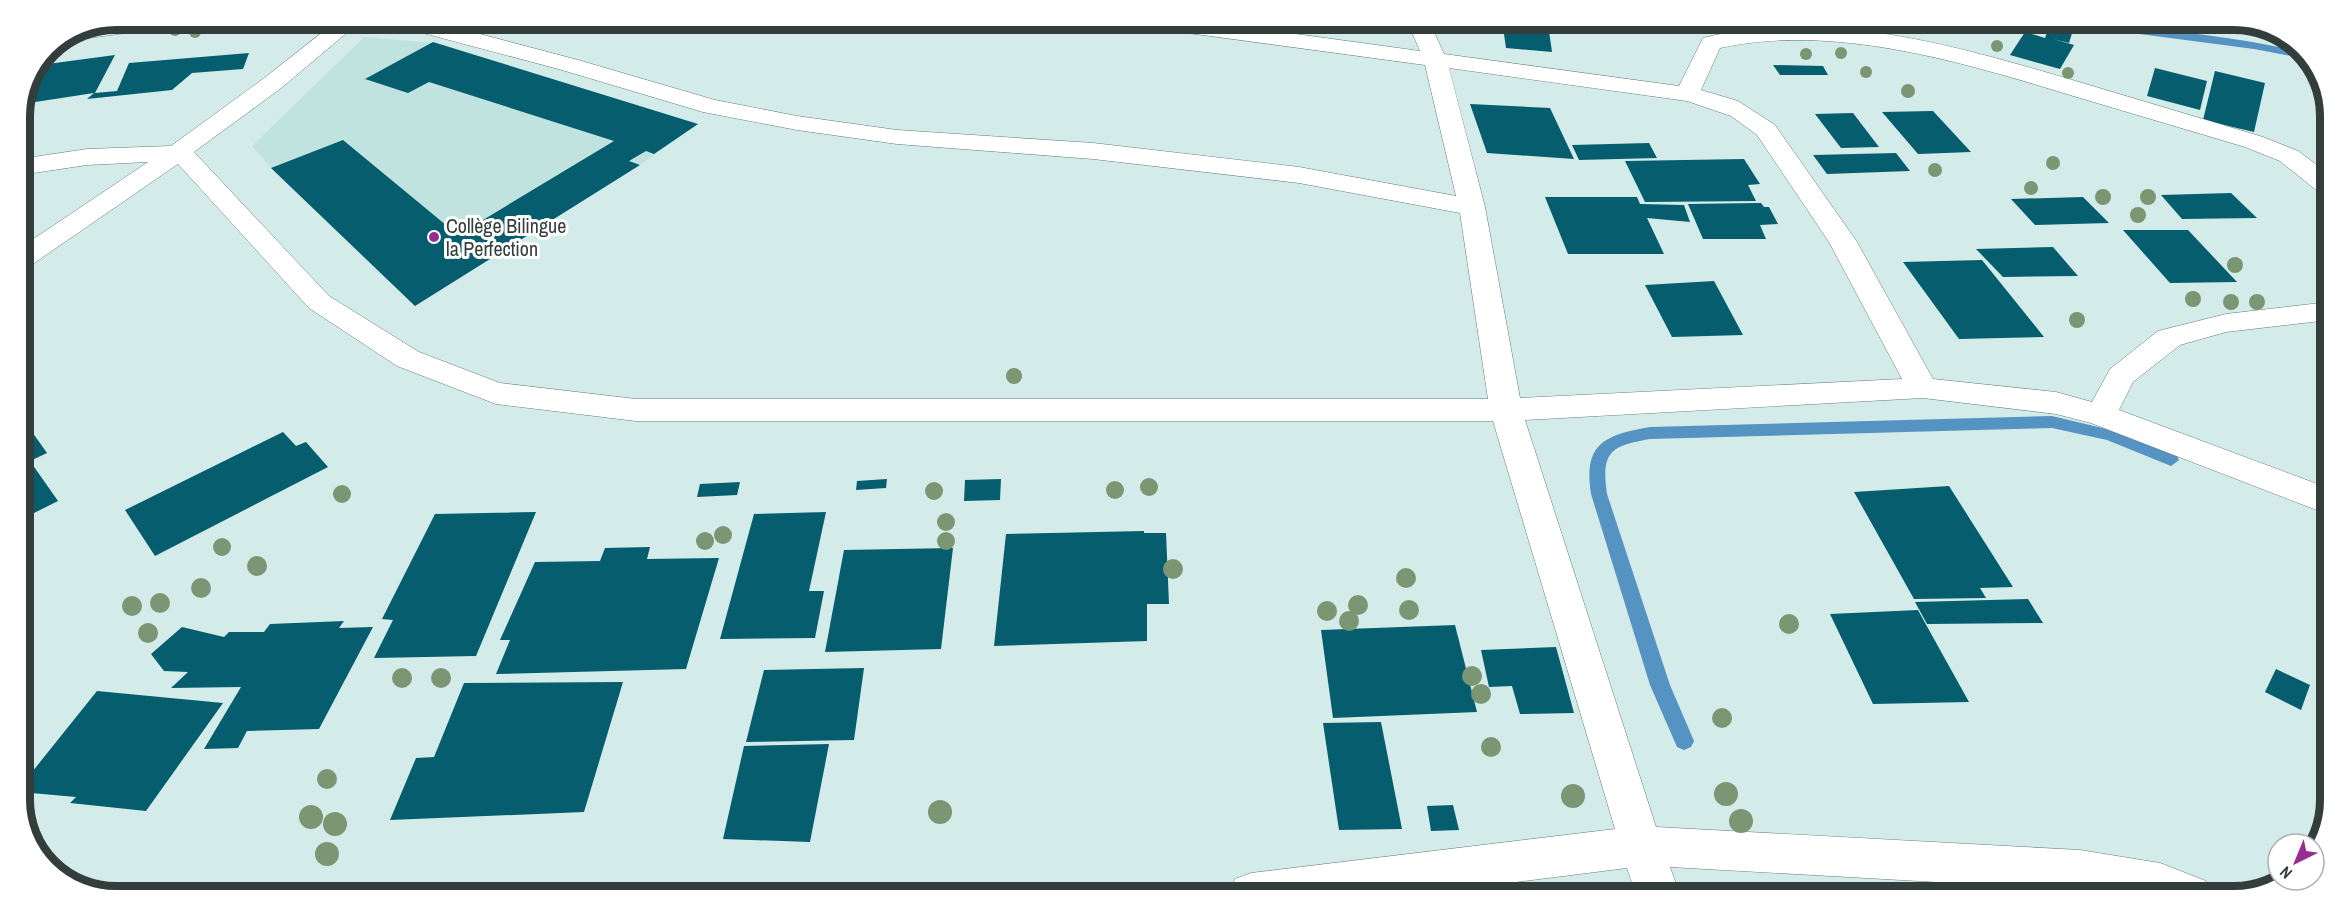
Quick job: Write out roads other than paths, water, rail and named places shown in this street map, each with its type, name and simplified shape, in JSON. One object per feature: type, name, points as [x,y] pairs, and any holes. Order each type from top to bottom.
[{"type":"street","points":[[30,253],[181,153],[300,64],[339,30]]},
{"type":"street","points":[[439,30],[570,65],[711,107],[797,123],[897,137],[1093,151],[1299,175],[1472,207]]},
{"type":"street","points":[[1216,30],[1718,100],[1751,117],[1766,130],[1843,242],[1923,388]]},
{"type":"street","points":[[1422,30],[1435,60],[1472,207],[1506,410],[1655,886]]},
{"type":"street","points":[[1687,94],[1711,43],[1732,36],[1768,34],[1840,38],[1926,48],[1969,57],[2254,142],[2289,156],[2320,180]]},
{"type":"street","points":[[30,166],[87,157],[181,153],[319,302],[408,359],[495,393],[636,410],[1506,410],[1923,388],[2056,403],[2102,415],[2320,498]]},
{"type":"street","points":[[2102,415],[2121,376],[2169,338],[2226,323],[2320,312]]},
{"type":"street","points":[[1316,886],[1641,846],[2080,870],[2165,886]]},
{"type":"waterway","points":[[2132,30],[2254,46],[2293,54]]},
{"type":"waterway","points":[[1684,741],[1660,685],[1599,494],[1597,478],[1599,455],[1612,443],[1650,433],[2052,422],[2113,436],[2171,460]]},
{"type":"place","name":"Collège Bilingue la Perfection","points":[[434,237]]}]
